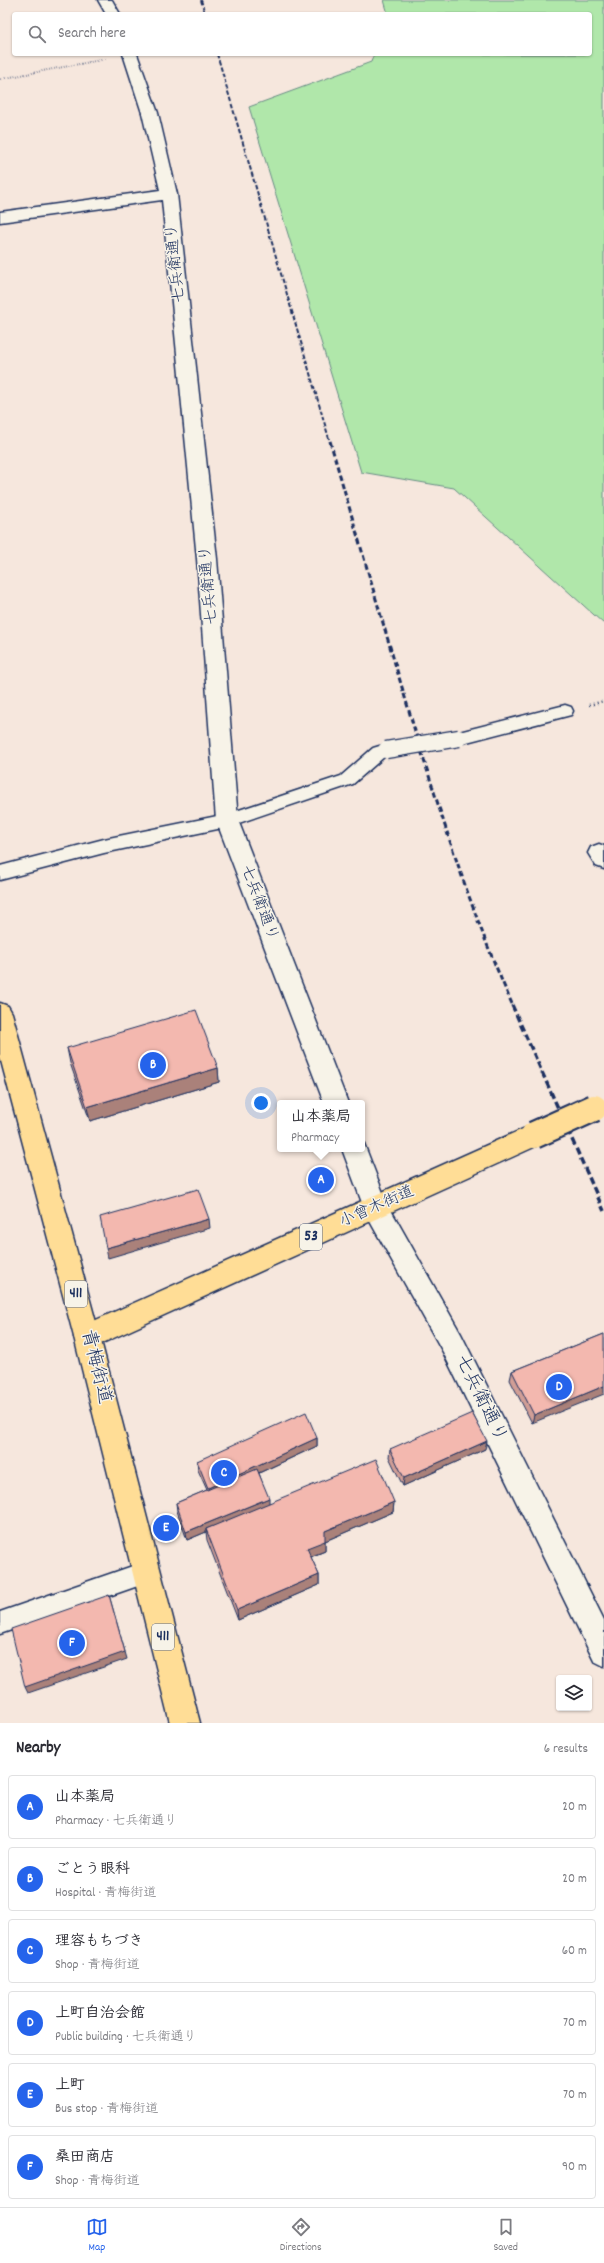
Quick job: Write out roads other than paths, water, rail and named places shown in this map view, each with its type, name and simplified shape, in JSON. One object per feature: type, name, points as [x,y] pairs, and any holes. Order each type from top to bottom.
[{"type":"main road","name":"青梅街道","points":[[0,1013],[88,1337],[185,1723]]},
{"type":"main road","name":"小曾木街道","points":[[88,1337],[376,1208],[599,1105]]},
{"type":"street","points":[[105,0],[112,12]]},
{"type":"street","name":"七兵衛通り","points":[[131,56],[150,113],[169,194],[207,559],[227,820],[335,1100]]},
{"type":"street","points":[[0,217],[169,194]]},
{"type":"street","name":"七兵衛通り","points":[[355,1152],[376,1208],[452,1343],[604,1651]]},
{"type":"lane","points":[[0,873],[104,846],[227,820],[348,780],[379,752],[459,738],[565,711]]},
{"type":"lane","points":[[0,1623],[147,1572]]},
{"type":"railway","points":[[201,0],[204,12]]},
{"type":"railway","points":[[218,56],[330,442]]},
{"type":"railway","points":[[330,441],[439,808],[473,908],[513,1006]]},
{"type":"railway","points":[[512,1005],[604,1211]]},
{"type":"place","name":"ごとう眼科","points":[[153,1065]]},
{"type":"place","name":"山本薬局","points":[[321,1180]]},
{"type":"place","name":"上町自治会館","points":[[559,1387]]},
{"type":"place","name":"理容もちづき","points":[[224,1473]]},
{"type":"place","name":"上町","points":[[166,1528]]},
{"type":"place","name":"桑田商店","points":[[72,1643]]}]
